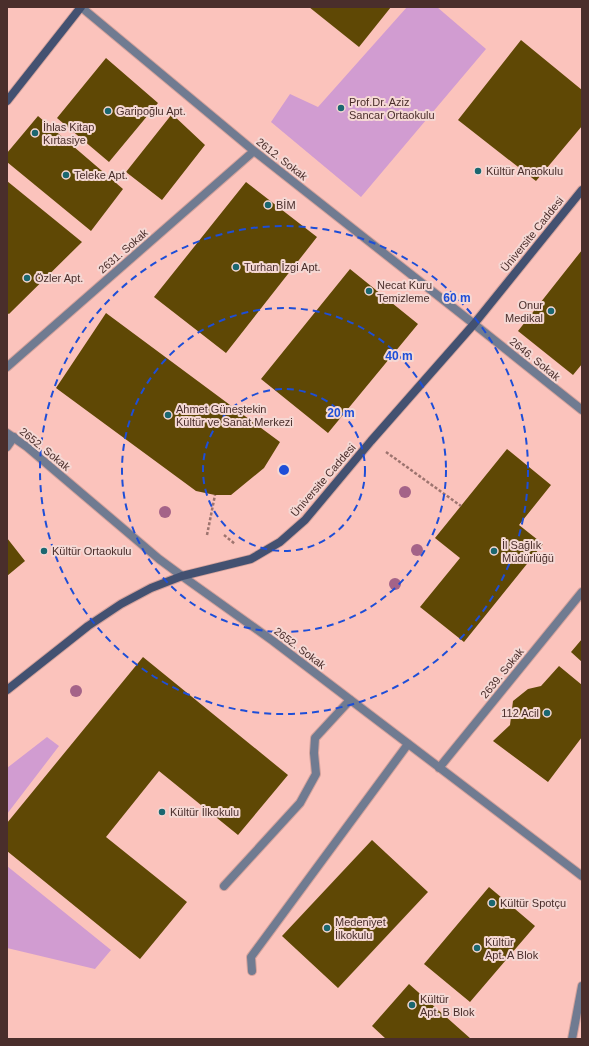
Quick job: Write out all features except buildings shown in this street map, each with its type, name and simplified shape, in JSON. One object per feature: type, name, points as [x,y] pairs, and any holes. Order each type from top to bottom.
[{"type":"street","points":[[7,101],[81,7]]},
{"type":"street","name":"2612. Sokak","points":[[81,7],[254,151],[474,324]]},
{"type":"street","name":"2631. Sokak","points":[[7,367],[254,151]]},
{"type":"street","name":"Üniversite Caddesi","points":[[7,690],[88,626],[121,604],[152,588],[182,576],[251,558],[280,542],[305,520],[371,441],[474,324],[582,190]]},
{"type":"street","name":"2646. Sokak","points":[[474,324],[582,410]]},
{"type":"street","points":[[7,447],[10,435]]},
{"type":"street","name":"2652. Sokak","points":[[10,435],[33,452],[159,559],[273,641],[582,876]]},
{"type":"street","name":"2639. Sokak","points":[[439,768],[582,592]]},
{"type":"street","points":[[224,886],[300,804],[316,774],[314,753],[315,738],[350,700]]},
{"type":"street","points":[[252,971],[251,957],[408,744]]},
{"type":"street","points":[[572,1039],[582,986]]},
{"type":"path","points":[[371,441],[461,506]]},
{"type":"path","points":[[207,534],[215,495]]},
{"type":"shaded area","points":[[407,7],[437,7],[486,49],[361,197],[271,122],[290,94],[318,107]]},
{"type":"shaded area","points":[[47,737],[59,746],[7,814],[7,768]]},
{"type":"shaded area","points":[[7,866],[111,950],[95,969],[7,948]]},
{"type":"place","name":"Prof.Dr. Aziz Sancar Ortaokulu","points":[[341,108]]},
{"type":"place","name":"Garipoğlu Apt.","points":[[108,111]]},
{"type":"place","name":"İhlas Kitap Kırtasiye","points":[[35,133]]},
{"type":"place","name":"Kültür Anaokulu","points":[[478,171]]},
{"type":"place","name":"Teleke Apt.","points":[[66,175]]},
{"type":"place","name":"BİM","points":[[268,205]]},
{"type":"place","name":"Turhan İzgi Apt.","points":[[236,267]]},
{"type":"place","name":"Özler Apt.","points":[[27,278]]},
{"type":"place","name":"Necat Kuru Temizleme","points":[[369,291]]},
{"type":"place","name":"Onur Medikal","points":[[551,311]]},
{"type":"place","name":"Ahmet Güneştekin Kültür ve Sanat Merkezi","points":[[168,415]]},
{"type":"place","name":"Kültür Ortaokulu","points":[[44,551]]},
{"type":"place","name":"İl Sağlık Müdürlüğü","points":[[494,551]]},
{"type":"place","name":"112 Acil","points":[[547,713]]},
{"type":"place","name":"Kültür İlkokulu","points":[[162,812]]},
{"type":"place","name":"Kültür Spotçu","points":[[492,903]]},
{"type":"place","name":"Medeniyet İlkokulu","points":[[327,928]]},
{"type":"place","name":"Kültür Apt. A Blok","points":[[477,948]]},
{"type":"place","name":"Kültür Apt. B Blok","points":[[412,1005]]}]
